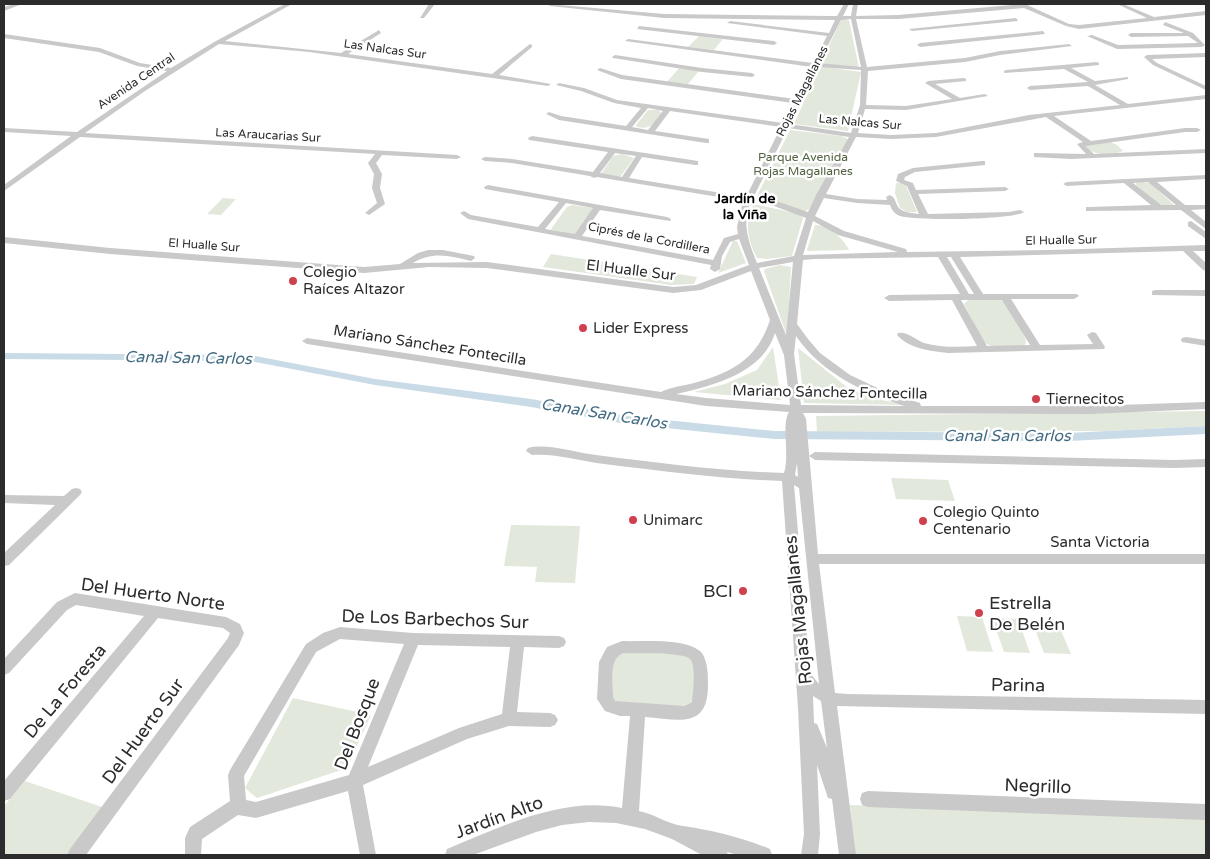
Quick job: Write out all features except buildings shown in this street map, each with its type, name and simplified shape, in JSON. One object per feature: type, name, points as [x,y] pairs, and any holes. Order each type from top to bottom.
[{"type":"street","points":[[4,9],[19,4]]},
{"type":"street","name":"Avenida Central","points":[[4,189],[172,70],[218,42],[289,4]]},
{"type":"street","points":[[422,16],[432,4]]},
{"type":"street","points":[[550,4],[637,14],[692,17],[839,18],[898,17],[1028,6],[1068,25],[1077,27],[1206,13]]},
{"type":"street","name":"Rojas Magallanes","points":[[846,4],[748,200],[741,219],[742,235],[788,355],[796,409],[798,446],[805,486],[847,855]]},
{"type":"street","name":"Rojas Magallanes","points":[[788,355],[793,325],[798,258],[810,216],[853,135],[862,107],[865,90],[865,69],[852,18],[855,4]]},
{"type":"street","points":[[1090,36],[1117,47],[1202,45],[1204,40],[1119,4]]},
{"type":"street","points":[[959,12],[975,23]]},
{"type":"street","points":[[944,13],[958,25]]},
{"type":"street","points":[[692,17],[830,35]]},
{"type":"street","points":[[912,29],[1016,20]]},
{"type":"street","points":[[639,28],[774,43]]},
{"type":"street","points":[[1175,28],[1130,34],[1206,34]]},
{"type":"street","points":[[342,55],[379,32]]},
{"type":"street","points":[[920,45],[1043,33]]},
{"type":"street","points":[[683,50],[694,34]]},
{"type":"street","points":[[4,36],[100,50],[139,64],[172,70]]},
{"type":"street","points":[[716,52],[724,38]]},
{"type":"street","points":[[976,39],[984,44]]},
{"type":"street","points":[[628,41],[683,50],[865,69],[965,60],[1000,53],[1069,46]]},
{"type":"street","points":[[960,41],[968,46]]},
{"type":"street","name":"Las Nalcas Sur","points":[[218,42],[342,55],[548,84]]},
{"type":"street","points":[[494,76],[530,46]]},
{"type":"street","points":[[992,48],[1000,53]]},
{"type":"street","points":[[977,51],[985,56]]},
{"type":"street","points":[[1206,55],[1147,57],[1158,65],[1206,88]]},
{"type":"street","points":[[615,57],[670,74],[690,85],[798,100]]},
{"type":"street","points":[[1006,72],[1097,64]]},
{"type":"street","points":[[1063,66],[1123,107]]},
{"type":"street","points":[[1043,68],[1071,85]]},
{"type":"street","points":[[600,70],[621,77],[702,70],[752,75]]},
{"type":"street","points":[[690,85],[702,70]]},
{"type":"street","points":[[1030,88],[1088,84],[1126,78]]},
{"type":"street","points":[[862,107],[906,108],[928,94],[964,80]]},
{"type":"street","name":"Las Nalcas Sur","points":[[559,85],[582,89],[607,100],[853,135],[891,138],[936,135],[1047,115],[1206,98]]},
{"type":"street","points":[[928,94],[957,99],[985,96]]},
{"type":"street","points":[[928,94],[957,99]]},
{"type":"street","points":[[628,128],[646,106]]},
{"type":"street","points":[[651,131],[668,109]]},
{"type":"street","points":[[549,114],[559,118],[706,141]]},
{"type":"street","points":[[1056,114],[1097,141]]},
{"type":"street","points":[[1047,115],[1088,142]]},
{"type":"street","name":"Las Araucarias Sur","points":[[4,130],[457,157]]},
{"type":"street","points":[[1092,156],[1081,144],[1197,130]]},
{"type":"street","points":[[532,138],[695,162]]},
{"type":"street","points":[[1110,139],[1129,155]]},
{"type":"street","points":[[594,176],[613,151]]},
{"type":"street","points":[[1037,155],[1092,156],[1206,151]]},
{"type":"street","points":[[369,213],[381,204],[376,188],[378,174],[372,163],[380,152]]},
{"type":"street","points":[[624,180],[640,155]]},
{"type":"street","points":[[485,159],[512,161],[748,200]]},
{"type":"street","points":[[982,164],[913,170],[901,176],[893,191],[896,210],[903,214],[925,217],[1020,212]]},
{"type":"street","points":[[1067,184],[1206,177]]},
{"type":"street","points":[[1150,180],[1206,226]]},
{"type":"street","points":[[1127,182],[1160,209]]},
{"type":"street","points":[[821,193],[848,200],[893,191],[910,185],[925,217]]},
{"type":"street","name":"Ciprés de la Cordillera","points":[[488,187],[667,219]]},
{"type":"street","points":[[914,192],[1005,189]]},
{"type":"street","name":"El Hualle Sur","points":[[748,200],[785,207],[810,216],[841,233],[916,254]]},
{"type":"street","points":[[540,230],[564,201]]},
{"type":"street","points":[[1089,209],[1160,209],[1206,206]]},
{"type":"street","name":"Ciprés de la Cordillera","points":[[579,234],[598,207]]},
{"type":"street","points":[[1172,208],[1206,236]]},
{"type":"street","name":"Ciprés de la Cordillera","points":[[464,213],[468,218],[540,230],[579,234],[717,260]]},
{"type":"street","name":"El Hualle Sur","points":[[841,233],[858,255]]},
{"type":"street","points":[[717,280],[714,270],[727,240],[742,235]]},
{"type":"street","name":"El Hualle Sur","points":[[4,240],[110,251],[354,269],[445,264],[487,265],[664,290],[691,289],[755,266],[798,258],[858,255],[1203,248]]},
{"type":"street","points":[[1203,248],[1206,256]]},
{"type":"street","points":[[1186,249],[1206,268]]},
{"type":"street","points":[[941,254],[984,349]]},
{"type":"street","points":[[954,254],[980,297]]},
{"type":"street","points":[[1155,293],[1206,293]]},
{"type":"street","points":[[889,298],[1074,296]]},
{"type":"street","points":[[1005,297],[1037,349]]},
{"type":"street","points":[[658,395],[706,383],[740,368],[762,349],[771,335],[775,320]]},
{"type":"street","points":[[793,325],[812,351],[842,375],[881,394],[929,410]]},
{"type":"street","points":[[902,335],[911,342],[925,347],[948,350],[1100,347],[1092,335]]},
{"type":"street","points":[[1186,340],[1206,343]]},
{"type":"street","name":"Mariano Sánchez Fontecilla","points":[[307,342],[730,405],[796,409],[929,410],[1089,410],[1206,405]]},
{"type":"street","name":"Rojas Magallanes","points":[[798,446],[788,477],[806,708],[812,834],[809,855]]},
{"type":"street","points":[[532,451],[541,450],[579,457],[727,476],[788,477],[805,486]]},
{"type":"street","points":[[815,456],[1175,464],[1206,463]]},
{"type":"street","points":[[4,499],[71,496],[4,561]]},
{"type":"street","points":[[790,516],[797,512],[807,514]]},
{"type":"street","name":"Santa Victoria","points":[[813,559],[1206,559]]},
{"type":"street","name":"Del Huerto Norte","points":[[4,669],[62,606],[71,600],[81,599],[226,623],[235,628]]},
{"type":"street","name":"De La Foresta","points":[[4,793],[154,612]]},
{"type":"street","name":"Del Huerto Sur","points":[[76,855],[234,641],[237,633],[235,628]]},
{"type":"street","name":"De Los Barbechos Sur","points":[[238,806],[236,774],[311,648],[328,637],[340,633],[413,639],[559,642]]},
{"type":"street","name":"Del Bosque","points":[[368,855],[354,781],[413,639]]},
{"type":"street","points":[[509,719],[518,641]]},
{"type":"street","points":[[622,647],[686,651],[695,655],[700,664],[700,700],[695,709],[684,713],[638,710],[615,708],[606,701],[606,662],[612,651],[622,647]]},
{"type":"street","points":[[804,676],[816,690],[828,699]]},
{"type":"street","name":"Parina","points":[[828,699],[1206,707]]},
{"type":"street","name":"Rojas Magallanes","points":[[806,708],[816,745],[840,806]]},
{"type":"street","points":[[630,817],[638,710]]},
{"type":"street","points":[[194,855],[192,841],[194,835],[238,806],[256,810],[354,781],[464,734],[509,719],[550,720]]},
{"type":"street","name":"Negrillo","points":[[868,799],[1206,812]]},
{"type":"street","name":"Jardín Alto","points":[[453,855],[527,825],[556,816],[598,813],[630,817],[676,832],[721,841],[764,855]]},
{"type":"street","name":"Jardín Alto","points":[[676,832],[720,855]]},
{"type":"green space","points":[[841,20],[849,20],[859,68],[821,63]]},
{"type":"green space","points":[[699,36],[722,40],[714,50],[688,47]]},
{"type":"green space","name":"Parque Avenida Rojas Magallanes","points":[[825,67],[861,72],[848,131],[794,124],[819,68]]},
{"type":"green space","points":[[679,68],[699,71],[688,84],[667,82]]},
{"type":"green space","points":[[648,110],[658,110],[662,113],[655,123],[649,127],[637,127],[636,125]]},
{"type":"green space","name":"Parque Avenida Rojas Magallanes","points":[[790,130],[841,136],[848,139],[809,209],[805,211],[756,198]]},
{"type":"green space","points":[[1110,142],[1117,145],[1123,151],[1113,154],[1102,154],[1087,149],[1084,145]]},
{"type":"green space","points":[[622,154],[634,158],[620,177],[601,174],[613,156]]},
{"type":"green space","points":[[896,183],[905,183],[917,212],[907,212],[900,208],[895,193]]},
{"type":"green space","points":[[1136,183],[1150,183],[1175,206],[1160,206],[1136,185]]},
{"type":"green space","points":[[223,198],[236,199],[221,215],[207,214]]},
{"type":"green space","points":[[572,205],[593,208],[578,235],[552,230],[567,207]]},
{"type":"green space","name":"Parque Avenida Rojas Magallanes","points":[[753,205],[799,214],[803,218],[792,256],[767,259],[757,258],[748,232],[750,212]]},
{"type":"green space","points":[[815,225],[825,227],[835,233],[849,250],[808,251]]},
{"type":"green space","points":[[733,241],[737,241],[746,263],[718,273]]},
{"type":"green space","points":[[551,254],[697,277],[694,284],[671,285],[543,267]]},
{"type":"green space","points":[[780,265],[791,267],[787,336],[764,271],[765,269]]},
{"type":"green space","points":[[997,299],[1007,302],[1010,307],[1025,338],[1026,343],[1023,347],[1002,348],[987,344],[983,341],[964,304],[968,300]]},
{"type":"green space","points":[[773,347],[781,400],[694,392],[725,384],[757,370]]},
{"type":"green space","points":[[798,348],[848,388],[903,405],[804,403]]},
{"type":"green space","points":[[1206,411],[1206,426],[1108,431],[817,432],[816,416]]},
{"type":"green space","points":[[891,478],[948,480],[955,501],[896,499]]},
{"type":"green space","points":[[511,525],[580,526],[575,583],[535,582],[537,567],[504,566]]},
{"type":"green space","points":[[957,616],[982,617],[993,652],[967,651]]},
{"type":"green space","points":[[992,618],[1018,619],[1030,653],[1004,652]]},
{"type":"green space","points":[[1031,619],[1056,619],[1071,654],[1044,653]]},
{"type":"green space","points":[[619,652],[685,654],[694,662],[694,698],[692,702],[681,707],[615,703],[611,698],[612,660]]},
{"type":"green space","points":[[293,698],[371,715],[347,768],[257,798],[245,788]]},
{"type":"green space","points":[[25,781],[105,808],[70,855],[4,855],[4,806]]},
{"type":"green space","points":[[850,805],[1206,817],[1206,855],[855,855]]},
{"type":"waterway","name":"Canal San Carlos","points":[[4,356],[250,358],[375,382],[531,403],[626,420],[775,435],[1069,437],[1206,430]]},
{"type":"place","name":"Colegio Raíces Altazor","points":[[293,281]]},
{"type":"place","name":"Lider Express","points":[[583,328]]},
{"type":"place","name":"Tiernecitos","points":[[1036,399]]},
{"type":"place","name":"Unimarc","points":[[633,520]]},
{"type":"place","name":"Colegio Quinto Centenario","points":[[923,521]]},
{"type":"place","name":"BCI","points":[[743,591]]},
{"type":"place","name":"Estrella De Belén","points":[[979,613]]},
{"type":"district","name":"Jardín de la Viña","points":[[745,206]]}]
